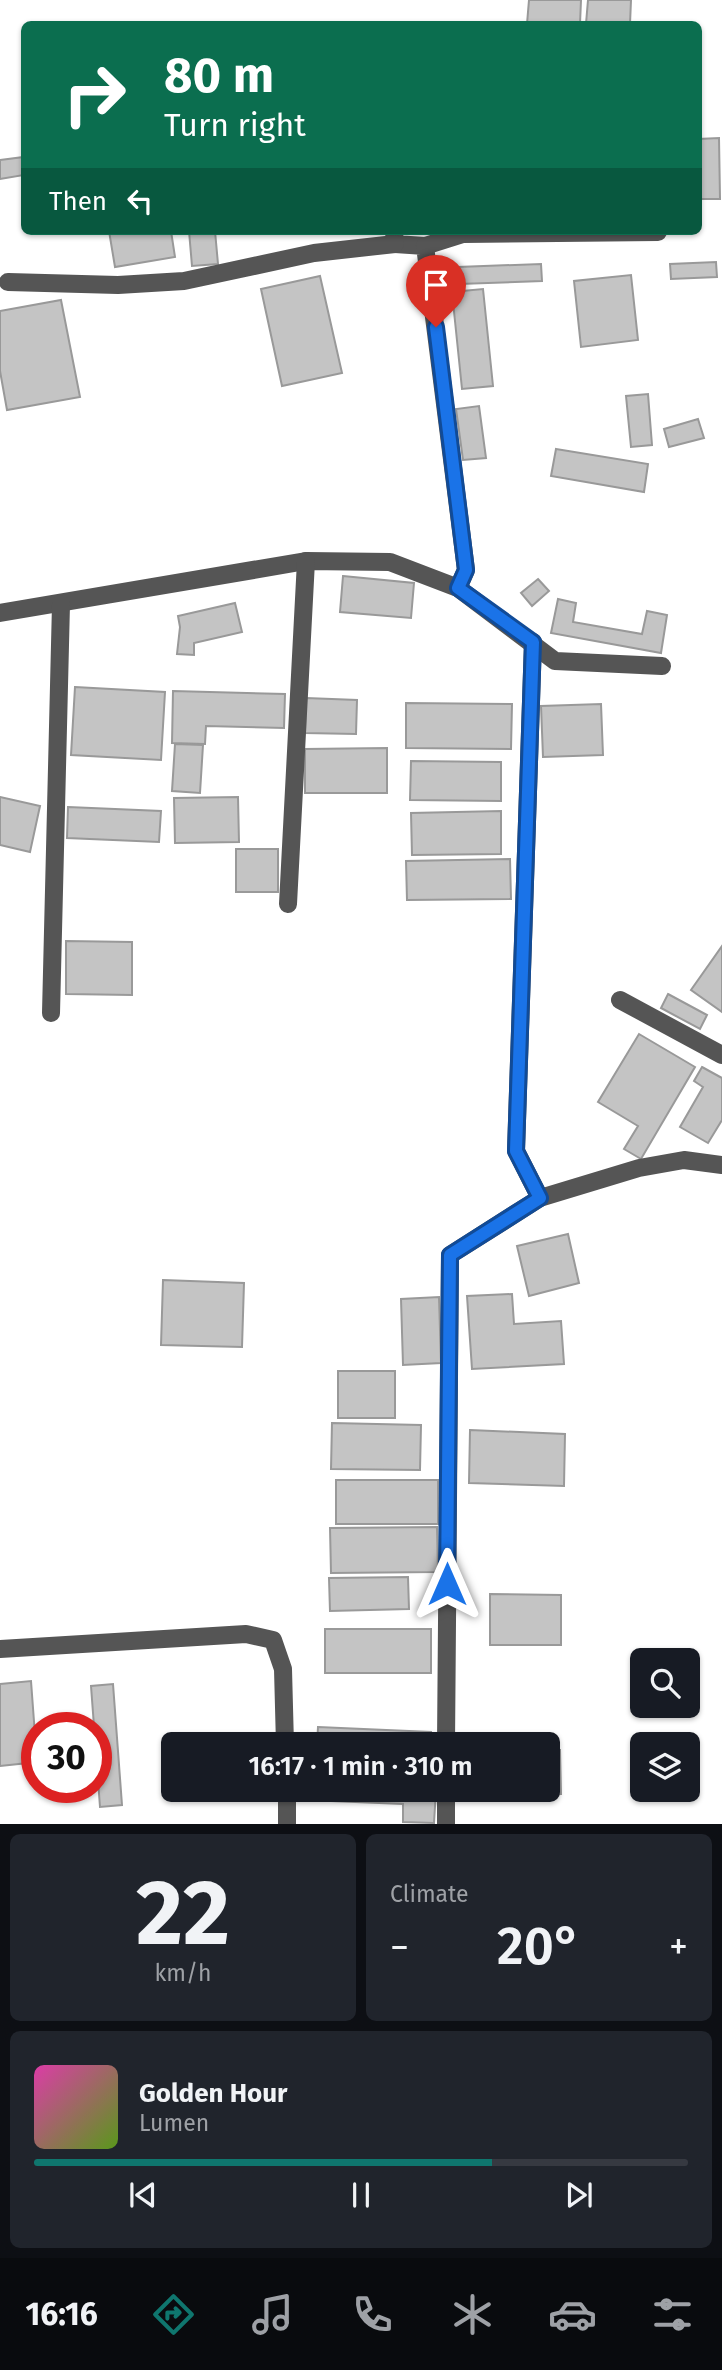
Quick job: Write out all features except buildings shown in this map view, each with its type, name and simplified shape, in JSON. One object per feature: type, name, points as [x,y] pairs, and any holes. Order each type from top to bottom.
[{"type":"street","points":[[8,282],[118,285],[184,281],[394,238],[425,246],[460,235]]},
{"type":"street","points":[[425,246],[466,570],[458,588]]},
{"type":"street","points":[[288,904],[306,561]]},
{"type":"street","points":[[0,613],[306,561],[390,562],[458,588],[555,661],[662,666]]},
{"type":"street","points":[[51,1013],[61,604]]},
{"type":"street","points":[[533,642],[516,1151],[540,1198]]},
{"type":"street","points":[[620,1000],[722,1055]]},
{"type":"street","points":[[446,1732],[450,1255],[540,1198],[684,1160],[722,1165]]},
{"type":"street","points":[[0,1649],[246,1634],[273,1640],[283,1669],[285,1732]]},
{"type":"street","points":[[287,1802],[288,1824]]},
{"type":"street","points":[[446,1802],[446,1824]]},
{"type":"route","points":[[436,327],[466,570],[458,588],[533,642],[516,1151],[540,1198],[450,1255],[447,1584]]}]
